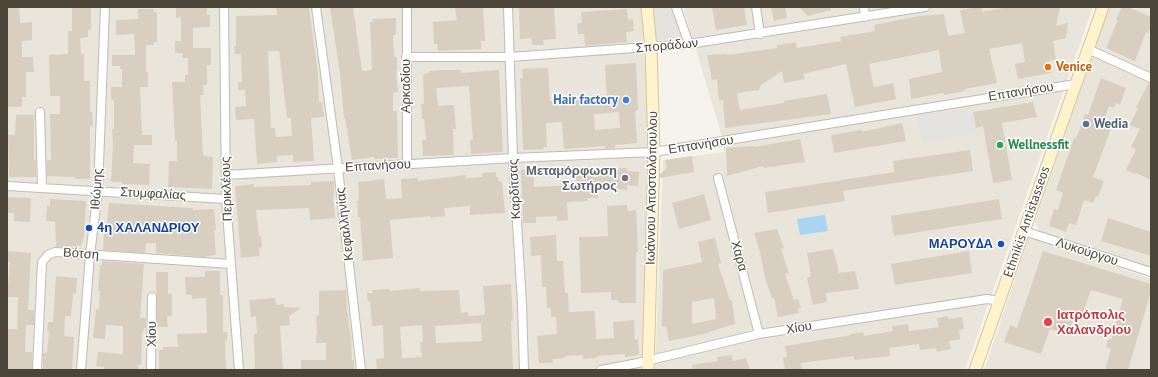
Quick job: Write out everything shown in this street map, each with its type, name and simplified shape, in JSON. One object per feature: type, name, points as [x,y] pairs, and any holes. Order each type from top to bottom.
[{"type":"main road","name":"Ιωάννου Αποστολόπουλου","points":[[648,7],[651,48],[654,152],[648,365]]},
{"type":"main road","name":"Ethnikis Antistasseos","points":[[975,370],[1103,7]]},
{"type":"street","name":"Ιθώμης","points":[[81,370],[90,254],[98,191],[105,7]]},
{"type":"street","name":"Περικλέους","points":[[224,7],[226,199],[239,370]]},
{"type":"street","name":"Κεφαλληνίας","points":[[316,7],[338,168],[361,370]]},
{"type":"street","name":"Αρκαδίου","points":[[407,164],[406,57],[408,7]]},
{"type":"street","name":"Καρδίτσας","points":[[508,7],[524,370]]},
{"type":"street","points":[[676,7],[689,44]]},
{"type":"street","points":[[756,7],[760,34]]},
{"type":"street","points":[[864,7],[865,17]]},
{"type":"street","name":"Σποράδων","points":[[406,57],[510,57],[651,48],[760,34],[925,7]]},
{"type":"street","points":[[1088,49],[1151,78]]},
{"type":"street","name":"Επτανήσου","points":[[226,175],[514,158],[654,152],[1076,84]]},
{"type":"street","points":[[40,112],[42,188]]},
{"type":"street","name":"Χαρα","points":[[718,178],[759,334]]},
{"type":"street","name":"Στυμφαλίας","points":[[7,186],[226,199]]},
{"type":"street","name":"Λυκούργου","points":[[1024,231],[1151,272]]},
{"type":"street","name":"Βότση","points":[[36,370],[42,262],[48,255],[55,252],[231,264]]},
{"type":"street","name":"Χίου","points":[[151,370],[152,297]]},
{"type":"street","name":"Χίου","points":[[601,370],[648,365],[759,334],[987,299],[1000,301]]},
{"type":"shaded area","points":[[7,7],[642,7],[650,160],[643,370],[7,370]]},
{"type":"shaded area","points":[[653,7],[672,7],[683,38],[656,41]]},
{"type":"shaded area","points":[[683,7],[1093,7],[965,370],[655,370],[663,160],[724,152],[722,136]]},
{"type":"shaded area","points":[[1109,7],[1151,7],[1151,268],[1040,232],[1035,222]]},
{"type":"shaded area","points":[[972,107],[978,133],[923,142],[916,115]]},
{"type":"shaded area","points":[[1029,237],[1151,279],[1151,370],[984,370]]},
{"type":"water","points":[[825,215],[828,231],[800,235],[797,219]]},
{"type":"building","points":[[7,7],[19,7],[20,23],[32,22],[32,40],[22,41],[22,57],[33,57],[34,72],[26,72],[26,97],[22,97],[22,107],[7,107]]},
{"type":"building","points":[[72,7],[91,7],[91,30],[88,30],[88,37],[80,38],[81,54],[84,54],[84,81],[90,81],[90,112],[92,112],[93,126],[90,126],[90,179],[47,176],[47,160],[51,160],[50,114],[60,114],[60,96],[50,96],[49,55],[68,54],[68,31],[72,31]]},
{"type":"building","points":[[207,7],[207,15],[210,15],[210,27],[193,28],[193,48],[211,48],[211,65],[207,65],[207,85],[203,85],[204,95],[200,95],[203,154],[204,156],[213,157],[212,189],[168,187],[169,161],[177,161],[177,141],[175,141],[172,82],[185,82],[185,75],[188,75],[188,58],[182,58],[183,53],[175,53],[175,41],[181,41],[181,17],[176,18],[176,8]]},
{"type":"building","points":[[276,7],[309,7],[318,74],[319,102],[322,102],[324,117],[311,118],[314,161],[293,162],[293,155],[277,156],[277,162],[257,164],[254,119],[236,120],[235,107],[246,106],[245,90],[238,90],[238,82],[242,82],[241,54],[235,54],[234,46],[236,46],[236,16],[277,15]],"holes":[[[268,51],[279,51],[287,118],[291,118],[292,136],[276,137],[275,128],[271,128]]]},
{"type":"building","points":[[330,7],[353,7],[362,71],[372,70],[370,22],[373,22],[373,19],[396,18],[396,35],[393,35],[394,57],[397,57],[396,71],[398,92],[393,93],[393,111],[397,111],[398,158],[375,159],[374,157],[352,160],[344,118],[340,74]]},
{"type":"building","points":[[455,7],[483,7],[485,41],[481,41],[481,49],[438,51],[437,44],[434,44],[433,22],[457,20]]},
{"type":"building","points":[[519,7],[554,7],[556,39],[543,40],[544,45],[532,45],[531,38],[520,39]]},
{"type":"building","points":[[712,7],[744,7],[747,25],[716,30]]},
{"type":"building","points":[[771,7],[785,7],[787,18],[774,21]]},
{"type":"building","points":[[799,7],[831,7],[831,10],[808,16]]},
{"type":"building","points":[[982,7],[982,12],[1008,7],[1060,7],[1056,26],[1068,23],[1066,38],[1053,41],[1056,60],[1049,61],[1051,73],[1018,79],[1015,64],[1025,62],[1022,43],[989,49],[997,83],[965,89],[965,91],[944,95],[943,93],[911,99],[909,79],[942,72],[939,50],[869,64],[874,87],[893,83],[896,99],[855,107],[846,64],[803,74],[805,79],[784,83],[782,71],[761,85],[759,90],[737,93],[740,110],[827,94],[831,114],[725,128],[723,100],[719,101],[717,79],[712,80],[707,55],[727,55],[777,48],[777,45],[796,42],[797,48],[841,41],[840,37],[875,31],[874,25],[919,16],[944,14],[948,36],[965,33],[960,10]]},
{"type":"building","points":[[1122,7],[1128,7],[1151,17],[1151,27],[1148,33],[1146,32],[1135,61],[1106,48],[1118,20],[1116,19]]},
{"type":"building","points":[[138,9],[154,9],[154,12],[157,12],[157,42],[154,42],[154,45],[146,45],[146,72],[148,72],[148,87],[140,87],[142,135],[152,135],[152,145],[134,145],[133,163],[150,164],[149,185],[111,182],[114,100],[111,100],[111,87],[122,87],[122,69],[120,69],[120,66],[112,66],[112,55],[135,55],[134,34],[116,35],[116,20],[138,19]]},
{"type":"building","points":[[627,9],[628,20],[633,19],[634,31],[626,32],[627,42],[585,46],[584,34],[578,34],[577,23],[582,23],[581,12]]},
{"type":"building","points":[[636,63],[638,110],[635,111],[637,143],[615,145],[615,148],[605,149],[605,146],[564,149],[562,122],[546,123],[547,147],[543,147],[544,149],[523,150],[520,78],[523,78],[522,69],[548,68],[550,101],[607,97],[605,65]],"holes":[[[619,112],[620,128],[595,130],[594,114]]]},
{"type":"building","points":[[461,70],[461,73],[499,70],[503,152],[471,154],[470,140],[473,140],[469,86],[436,88],[438,106],[454,105],[456,129],[453,129],[454,155],[423,156],[422,140],[426,140],[421,104],[424,104],[423,74],[429,73],[429,71]]},
{"type":"building","points":[[1101,78],[1126,88],[1120,105],[1116,103],[1114,108],[1109,106],[1103,123],[1112,126],[1093,177],[1104,181],[1098,197],[1096,196],[1093,203],[1084,200],[1076,225],[1069,223],[1066,232],[1049,226],[1054,209],[1058,210],[1063,193],[1056,190],[1074,138],[1076,139],[1085,114],[1088,115]]},
{"type":"building","points":[[1149,83],[1151,83],[1151,180],[1126,170],[1136,149],[1131,147],[1140,129],[1130,125],[1138,108],[1136,107]]},
{"type":"building","points":[[1033,102],[1037,117],[1002,123],[1012,180],[993,183],[983,126],[976,128],[973,112]]},
{"type":"building","points":[[16,115],[34,115],[34,159],[36,160],[35,177],[9,177],[8,135],[15,135]]},
{"type":"building","points":[[902,123],[906,141],[834,153],[831,135],[862,130],[862,132]]},
{"type":"building","points":[[800,139],[805,162],[764,168],[763,166],[727,176],[726,148],[754,147]]},
{"type":"building","points":[[970,150],[973,171],[843,191],[845,201],[768,213],[765,192],[894,172],[893,161]]},
{"type":"building","points":[[692,156],[694,172],[660,178],[660,174],[667,168],[665,160]]},
{"type":"building","points":[[619,168],[627,168],[627,171],[639,172],[638,186],[627,185],[627,190],[617,189],[617,185],[598,184],[598,198],[587,198],[588,201],[567,202],[568,220],[557,221],[557,216],[536,217],[536,223],[523,223],[521,170],[533,169],[534,187],[576,185],[575,170],[597,169],[597,171],[618,171]]},
{"type":"building","points":[[496,172],[496,177],[498,177],[499,182],[502,182],[505,213],[470,215],[470,206],[444,208],[445,216],[390,220],[393,258],[363,261],[360,217],[358,217],[358,182],[384,179],[386,199],[402,198],[401,179],[418,178],[418,181],[466,175],[466,178],[482,177],[482,173]]},
{"type":"building","points":[[334,181],[333,196],[335,218],[310,220],[309,208],[256,210],[258,230],[259,236],[261,236],[262,247],[259,248],[260,256],[241,258],[235,186],[254,184],[254,187],[311,185],[311,182]]},
{"type":"building","points":[[704,194],[711,220],[679,229],[672,203]]},
{"type":"building","points":[[7,197],[31,198],[30,222],[14,221],[14,213],[7,213]]},
{"type":"building","points":[[50,199],[86,201],[84,237],[81,246],[56,247],[55,222],[46,221],[47,206],[50,206]]},
{"type":"building","points":[[999,199],[1002,219],[894,236],[891,216]]},
{"type":"building","points":[[109,203],[193,208],[193,210],[214,209],[216,255],[204,257],[156,253],[156,243],[146,243],[145,253],[103,250],[104,231],[106,232]]},
{"type":"building","points":[[627,205],[628,211],[636,210],[638,252],[636,252],[636,303],[619,303],[618,300],[611,300],[611,292],[581,293],[579,237],[608,236],[607,206]]},
{"type":"building","points":[[1108,218],[1151,232],[1151,256],[1101,241]]},
{"type":"building","points":[[777,229],[784,248],[781,249],[789,273],[785,274],[794,300],[798,299],[801,308],[798,308],[799,313],[778,317],[774,298],[772,298],[765,278],[760,252],[754,233]]},
{"type":"building","points":[[556,235],[557,261],[563,261],[565,293],[568,293],[569,312],[595,311],[596,339],[614,338],[613,322],[634,320],[635,340],[638,339],[639,355],[625,357],[625,354],[597,356],[597,358],[583,359],[583,355],[565,356],[565,358],[552,359],[553,363],[539,363],[537,336],[557,334],[556,317],[551,317],[551,308],[547,308],[546,287],[542,287],[541,255],[531,256],[530,237]]},
{"type":"building","points":[[715,238],[721,263],[718,264],[730,300],[732,300],[735,324],[709,333],[669,341],[666,326],[662,327],[663,270],[702,262],[698,242]],"holes":[[[714,298],[716,319],[692,324],[692,302]]]},
{"type":"building","points":[[833,249],[839,273],[855,271],[859,289],[826,293],[827,302],[813,305],[807,278],[811,276],[807,253]]},
{"type":"building","points":[[7,251],[31,253],[28,310],[34,310],[34,325],[26,325],[25,352],[32,352],[32,370],[7,370],[7,329],[17,329],[18,297],[7,297],[10,262],[7,262]]},
{"type":"building","points":[[969,251],[972,273],[895,285],[891,264]]},
{"type":"building","points":[[1043,251],[1151,284],[1151,291],[1128,370],[1105,370],[1111,349],[1106,347],[1108,339],[1111,340],[1123,299],[1091,290],[1082,315],[1075,313],[1069,332],[1058,328],[1057,331],[1050,329],[1041,354],[1004,342],[1010,325],[1017,328]]},
{"type":"building","points":[[102,261],[144,264],[140,318],[146,318],[146,328],[144,328],[142,332],[141,365],[138,365],[138,370],[103,370],[104,367],[96,366],[98,352],[123,354],[123,326],[106,325],[105,339],[93,338],[96,309],[99,310],[100,291],[98,291],[100,265],[102,265]]},
{"type":"building","points":[[205,271],[220,271],[220,295],[223,295],[223,332],[227,332],[227,340],[225,340],[226,370],[159,370],[159,350],[163,350],[163,347],[178,347],[177,334],[207,333],[206,298],[192,299],[192,295],[186,295],[185,277],[205,277]]},
{"type":"building","points":[[156,272],[168,272],[168,294],[172,294],[172,316],[167,317],[168,327],[157,327]]},
{"type":"building","points":[[56,276],[77,278],[76,294],[73,294],[71,316],[65,316],[64,336],[74,337],[72,370],[43,370],[43,353],[47,353],[49,331],[47,331],[48,322],[53,322]]},
{"type":"building","points":[[511,284],[513,370],[377,370],[376,359],[384,358],[383,325],[372,326],[370,301],[368,302],[367,293],[373,293],[372,290],[389,289],[390,291],[420,288],[420,291],[459,290],[461,313],[468,312],[468,316],[485,315],[483,286]],"holes":[[[481,323],[482,341],[436,343],[435,326]],[[422,325],[423,342],[420,342],[422,357],[402,358],[400,327]]]},
{"type":"building","points":[[346,290],[347,313],[351,334],[354,370],[301,370],[301,360],[326,360],[326,343],[316,343],[316,316],[319,315],[319,291]]},
{"type":"building","points":[[275,298],[276,305],[284,304],[284,307],[301,308],[289,316],[290,325],[280,326],[283,370],[255,370],[254,334],[257,334],[256,316],[251,317],[249,300]]},
{"type":"building","points":[[948,316],[949,319],[962,317],[964,329],[959,330],[960,339],[949,341],[951,349],[937,352],[936,348],[920,350],[919,344],[889,348],[890,356],[854,360],[854,356],[801,363],[802,370],[785,370],[783,358],[787,357],[785,346],[863,332],[864,336],[893,331],[892,326],[908,324],[909,331],[939,327],[937,318]]},
{"type":"building","points":[[732,355],[733,361],[746,358],[750,370],[692,370],[692,365],[718,361],[717,357]]},
{"type":"place","name":"Venice","points":[[1048,67]]},
{"type":"place","name":"Hair factory","points":[[626,100]]},
{"type":"place","name":"Wedia","points":[[1086,124]]},
{"type":"place","name":"Wellnessfit","points":[[1000,145]]},
{"type":"place","name":"Μεταμόρφωση Σωτήρος","points":[[625,178]]},
{"type":"place","name":"4η ΧΑΛΑΝΔΡΙΟΥ","points":[[89,228]]},
{"type":"place","name":"ΜΑΡΟΥΔΑ","points":[[1001,244]]},
{"type":"place","name":"Ιατρόπολις Χαλανδρίου","points":[[1048,322]]}]
